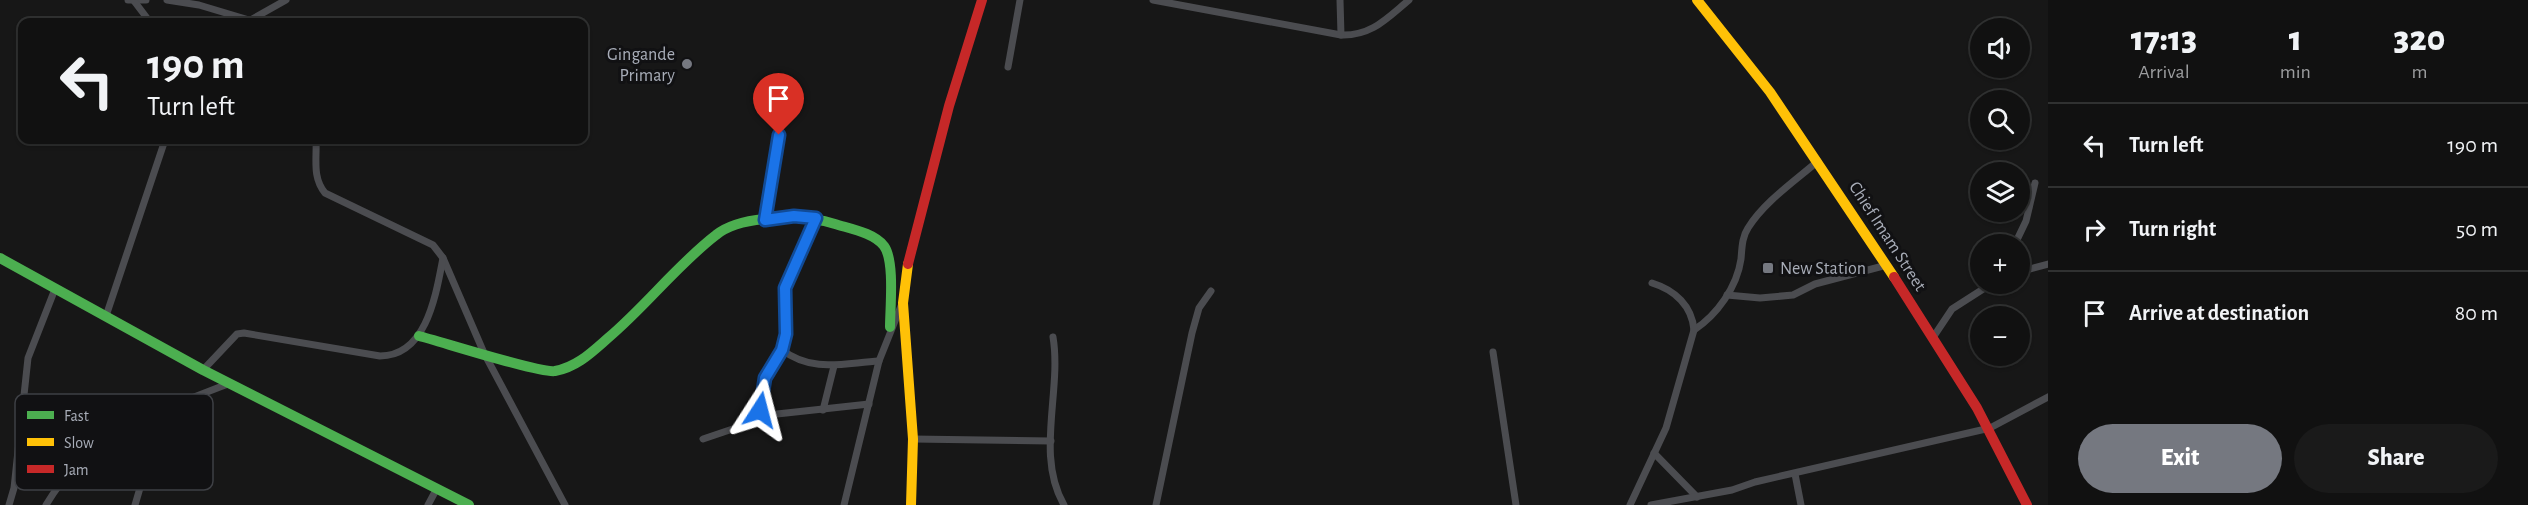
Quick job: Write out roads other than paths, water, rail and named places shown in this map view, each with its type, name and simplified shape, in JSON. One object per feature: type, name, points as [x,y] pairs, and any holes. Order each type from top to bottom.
[{"type":"main road","points":[[910,505],[913,439],[903,303],[905,277],[928,181],[982,0]]},
{"type":"main road","name":"Chief Imam Street","points":[[1697,0],[1818,161],[1934,336],[1990,428],[2027,505]]},
{"type":"main road","points":[[419,336],[553,372],[580,362],[623,326],[718,233],[747,223],[794,216],[816,218],[873,237],[885,247],[890,263],[890,327]]},
{"type":"main road","points":[[0,258],[203,370],[469,505]]},
{"type":"street","points":[[128,0],[146,0]]},
{"type":"street","points":[[167,0],[199,5],[239,18]]},
{"type":"street","points":[[253,18],[286,0]]},
{"type":"street","points":[[1008,67],[1020,0]]},
{"type":"street","points":[[1153,0],[1341,35],[1358,36],[1368,32],[1410,0]]},
{"type":"street","points":[[1340,0],[1341,35]]},
{"type":"street","points":[[134,1],[147,18]]},
{"type":"street","points":[[765,220],[787,93]]},
{"type":"street","points":[[106,316],[164,144]]},
{"type":"street","points":[[316,144],[316,170],[319,185],[326,193],[433,245],[443,258],[484,354],[565,505]]},
{"type":"street","points":[[1694,330],[1709,320],[1727,295],[1736,277],[1746,229],[1759,214],[1818,161]]},
{"type":"street","points":[[2020,234],[2026,221],[2035,183]]},
{"type":"street","points":[[760,420],[761,393],[765,378],[782,350],[786,334],[785,288],[816,218]]},
{"type":"street","points":[[203,370],[237,334],[244,333],[380,356],[398,354],[419,336],[432,304],[443,258]]},
{"type":"street","points":[[2030,269],[2048,264]]},
{"type":"street","points":[[1727,295],[1761,298],[1793,295],[1823,281],[1887,265]]},
{"type":"street","points":[[1630,505],[1666,428],[1694,330],[1692,315],[1687,306],[1663,286],[1652,283]]},
{"type":"street","points":[[24,394],[28,358],[55,289]]},
{"type":"street","points":[[1156,505],[1192,333],[1199,308],[1211,291]]},
{"type":"street","points":[[1934,336],[1952,309],[1975,294]]},
{"type":"street","points":[[844,505],[879,361],[890,327],[903,303]]},
{"type":"street","points":[[1053,337],[1057,360],[1051,441],[1054,488],[1064,505]]},
{"type":"street","points":[[782,350],[801,362],[834,366],[879,361]]},
{"type":"street","points":[[1493,352],[1516,505]]},
{"type":"street","points":[[823,410],[834,366]]},
{"type":"street","points":[[202,394],[230,383]]},
{"type":"street","points":[[1651,505],[1697,497],[1990,428],[2048,398]]},
{"type":"street","points":[[703,439],[791,411],[823,410],[869,404]]},
{"type":"street","points":[[913,439],[1051,441]]},
{"type":"street","points":[[1654,453],[1697,497]]},
{"type":"street","points":[[1795,474],[1801,505]]},
{"type":"street","points":[[9,505],[15,475]]},
{"type":"street","points":[[46,505],[55,490]]},
{"type":"street","points":[[135,505],[139,490]]},
{"type":"street","points":[[428,505],[436,490]]},
{"type":"place","name":"Gingande Primary","points":[[687,64]]},
{"type":"place","name":"New Station","points":[[1768,268]]}]
